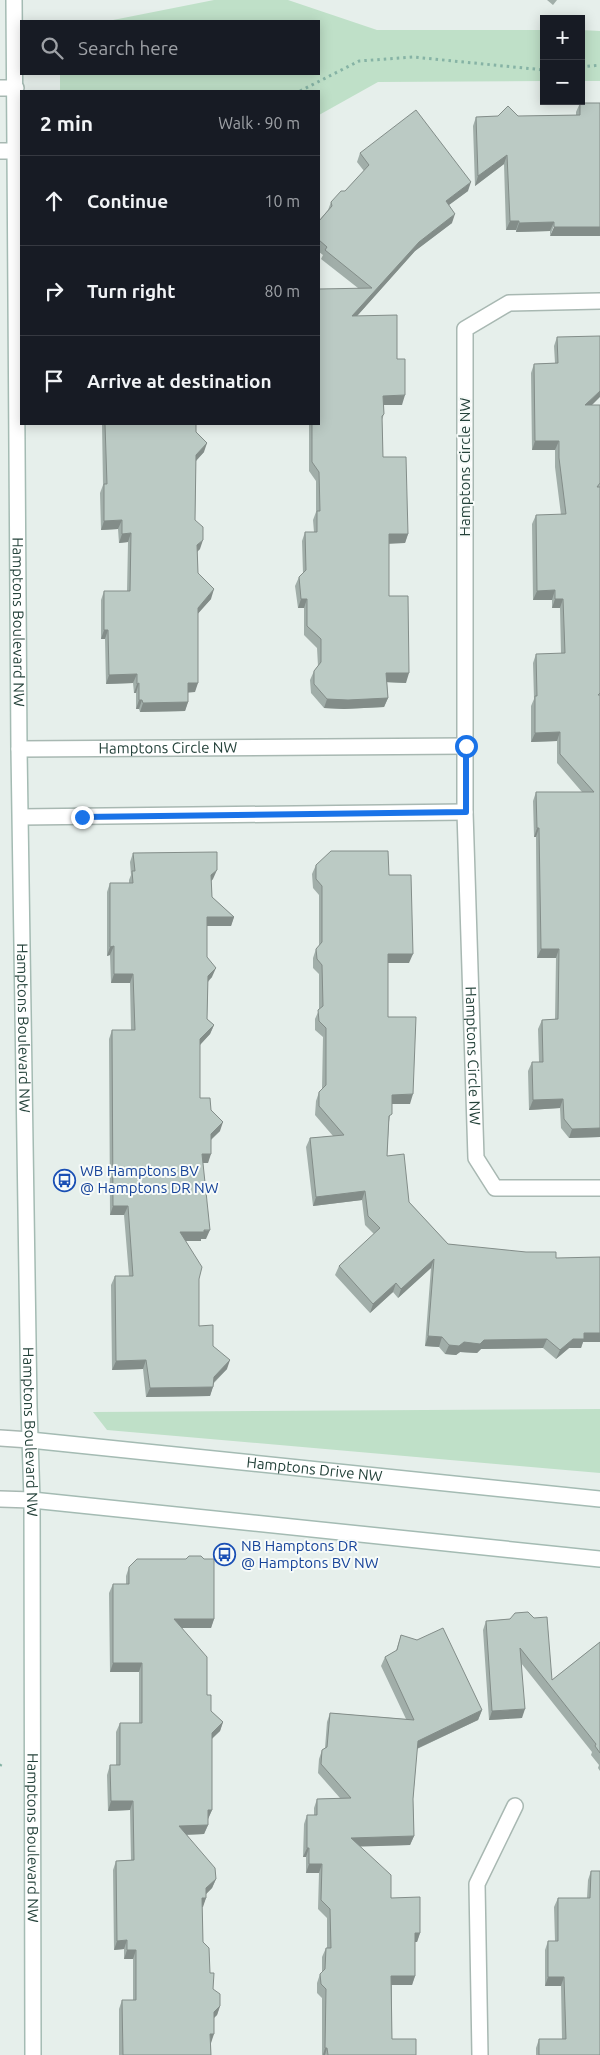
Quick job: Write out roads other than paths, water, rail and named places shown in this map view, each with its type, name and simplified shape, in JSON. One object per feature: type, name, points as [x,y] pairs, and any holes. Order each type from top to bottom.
[{"type":"street","name":"Hamptons Boulevard NW","points":[[14,0],[20,749],[32,1500],[33,2055]]},
{"type":"street","points":[[0,88],[16,88]]},
{"type":"street","points":[[0,151],[16,151]]},
{"type":"street","name":"Hamptons Circle NW","points":[[600,302],[509,303],[465,329],[466,812],[476,1158],[496,1188],[600,1188]]},
{"type":"street","name":"Hamptons Circle NW","points":[[20,749],[466,746]]},
{"type":"street","points":[[21,817],[466,812]]},
{"type":"street","name":"Hamptons Drive NW","points":[[0,1438],[600,1499]]},
{"type":"street","points":[[0,1499],[32,1500],[600,1559]]},
{"type":"street","points":[[480,2055],[478,1884],[515,1806]]},
{"type":"place","name":"WB Hamptons BV @ Hamptons DR NW","points":[[64,1180]]},
{"type":"place","name":"NB Hamptons DR @ Hamptons BV NW","points":[[225,1555]]}]
